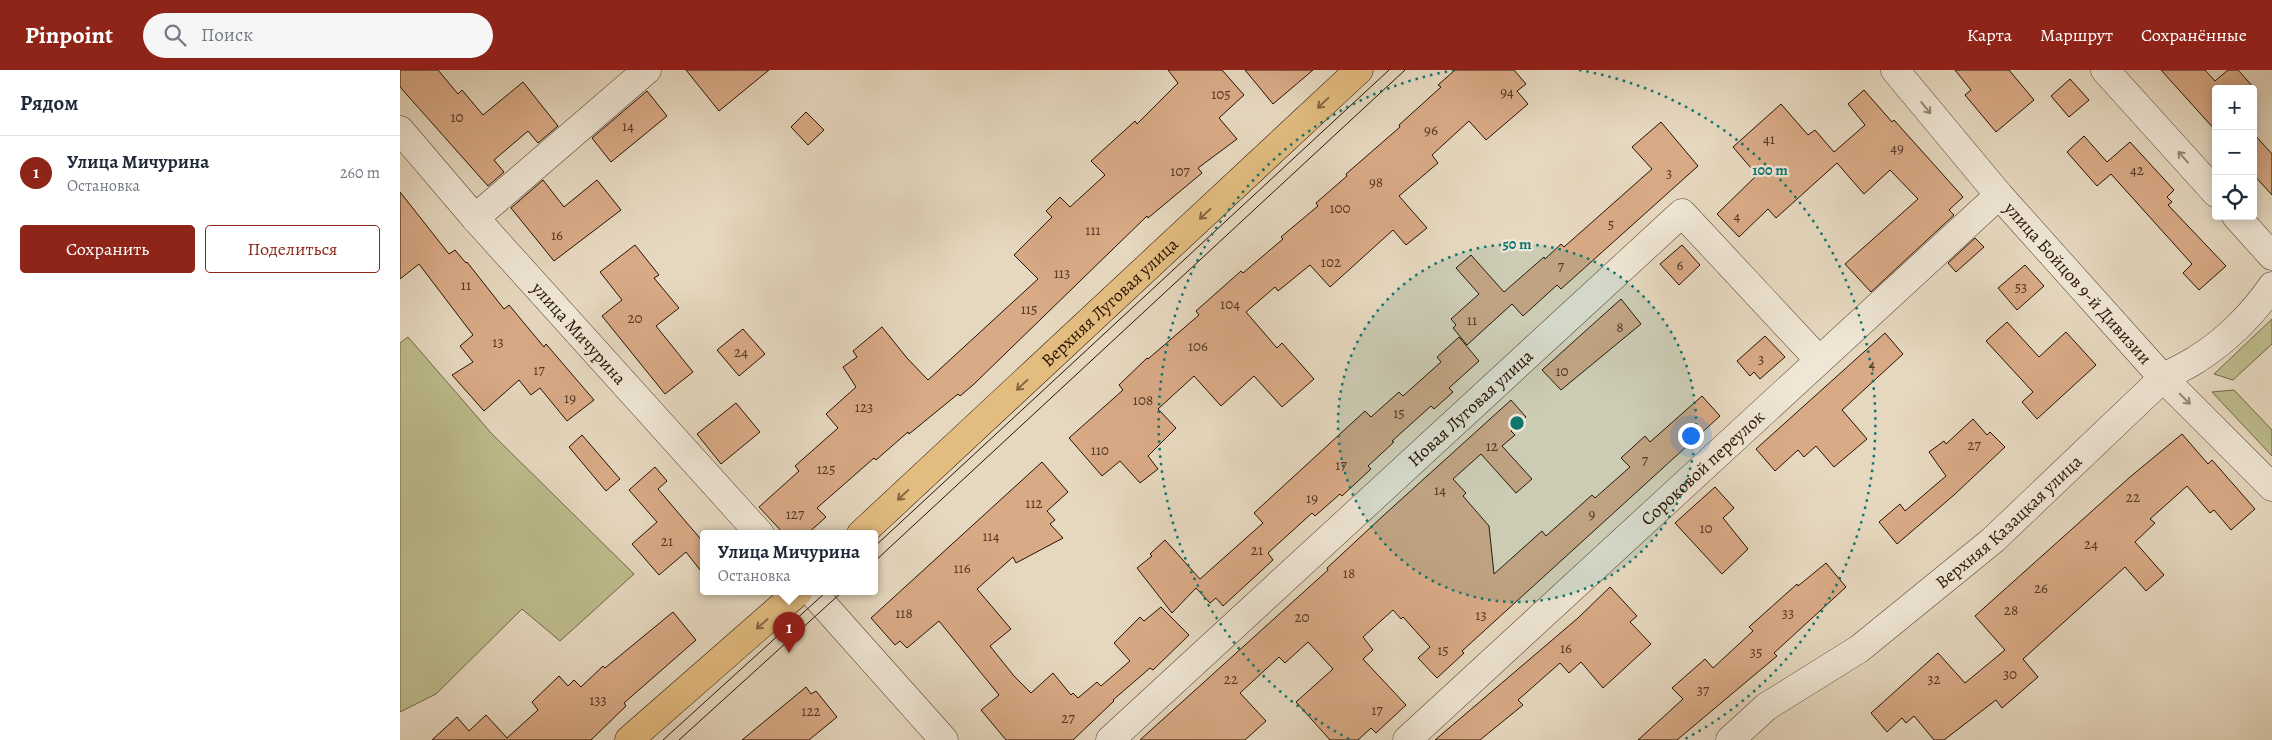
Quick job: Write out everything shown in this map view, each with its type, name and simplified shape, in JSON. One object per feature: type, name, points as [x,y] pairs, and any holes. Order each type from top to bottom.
[{"type":"main road","name":"Верхняя Луговая улица","points":[[864,530],[1359,70]]},
{"type":"main road","points":[[629,740],[795,595]]},
{"type":"street","points":[[475,218],[647,70]]},
{"type":"street","name":"улица Бойцов 9-й Дивизии","points":[[1895,70],[1999,195],[2163,378],[2272,487]]},
{"type":"street","points":[[2105,70],[2212,189]]},
{"type":"street","name":"улица Мичурина","points":[[400,130],[475,218],[756,530]]},
{"type":"street","name":"Сороковой переулок","points":[[1407,740],[1999,195]]},
{"type":"street","name":"Новая Луговая улица","points":[[1110,740],[1682,213],[1819,360]]},
{"type":"street","points":[[2240,220],[2272,256]]},
{"type":"street","name":"Верхняя Казацкая улица","points":[[1730,740],[1766,707],[1859,649],[1993,540],[2163,378],[2197,359],[2232,332],[2263,299],[2272,286]]},
{"type":"street","points":[[815,595],[944,740]]},
{"type":"shaded area","points":[[2272,319],[2272,344],[2233,380],[2214,374]]},
{"type":"shaded area","points":[[408,337],[492,434],[634,574],[560,641],[522,609],[436,694],[400,712],[400,343]]},
{"type":"shaded area","points":[[2234,390],[2272,430],[2272,456],[2212,392]]},
{"type":"building","points":[[400,70],[438,70],[458,94],[462,90],[483,115],[523,82],[558,126],[538,143],[528,131],[494,160],[504,172],[488,186],[400,87]]},
{"type":"building","points":[[686,70],[769,70],[719,111]]},
{"type":"building","points":[[1168,70],[1222,70],[1244,95],[1219,118],[1237,139],[1198,168],[1202,173],[1148,218],[1147,216],[973,385],[960,396],[958,394],[909,434],[908,432],[876,460],[874,458],[817,508],[826,517],[811,530],[780,530],[759,507],[799,471],[795,466],[838,428],[826,414],[856,387],[843,367],[857,357],[853,351],[882,327],[928,380],[1038,279],[1014,255],[1052,217],[1046,211],[1060,197],[1070,207],[1105,175],[1091,161],[1135,121],[1137,124],[1178,83]]},
{"type":"building","points":[[1245,70],[1313,70],[1273,104]]},
{"type":"building","points":[[1455,70],[1514,70],[1526,84],[1517,91],[1528,104],[1486,140],[1469,121],[1432,155],[1438,163],[1399,196],[1427,228],[1406,245],[1393,230],[1330,287],[1310,265],[1278,291],[1275,287],[1246,312],[1277,348],[1282,343],[1314,379],[1282,407],[1254,376],[1221,406],[1194,376],[1158,409],[1176,428],[1148,456],[1158,469],[1140,483],[1120,461],[1102,476],[1069,438],[1123,390],[1119,385],[1147,358],[1199,315],[1196,311],[1241,271],[1243,273],[1283,239],[1281,237],[1318,206],[1316,203],[1400,127],[1399,125],[1441,87],[1438,85]]},
{"type":"building","points":[[1955,70],[2009,70],[2034,100],[1996,132],[1965,95],[1971,90]]},
{"type":"building","points":[[2161,70],[2205,70],[2215,81],[2228,70],[2238,70],[2251,85],[2212,85],[2212,127]]},
{"type":"building","points":[[2070,79],[2089,100],[2069,117],[2051,96]]},
{"type":"building","points":[[1864,90],[1892,122],[1894,120],[1963,197],[1949,210],[1954,215],[1871,292],[1845,264],[1918,199],[1890,170],[1864,194],[1837,163],[1776,218],[1768,209],[1739,237],[1717,214],[1757,175],[1733,147],[1781,104],[1808,135],[1815,130],[1834,152],[1865,125],[1848,104]]},
{"type":"building","points":[[647,91],[667,116],[611,162],[592,138]]},
{"type":"building","points":[[806,112],[824,130],[808,145],[791,127]]},
{"type":"building","points":[[1661,122],[1698,166],[1561,289],[1557,285],[1523,316],[1512,304],[1467,345],[1453,328],[1456,325],[1451,319],[1479,294],[1456,268],[1471,255],[1504,292],[1561,244],[1564,247],[1652,169],[1632,147]]},
{"type":"building","points":[[2084,136],[2107,162],[2130,142],[2174,190],[2167,197],[2172,202],[2168,205],[2226,266],[2199,290],[2183,273],[2192,264],[2111,174],[2097,186],[2067,152]]},
{"type":"building","points":[[2257,137],[2272,154],[2272,195],[2257,178]]},
{"type":"building","points":[[543,180],[564,207],[597,180],[621,210],[554,261],[511,208]]},
{"type":"building","points":[[400,192],[449,254],[455,250],[467,262],[504,309],[509,305],[544,347],[546,344],[594,400],[567,421],[540,388],[531,395],[519,380],[484,411],[452,375],[473,362],[460,346],[473,335],[419,264],[400,279]]},
{"type":"building","points":[[1975,238],[1984,247],[1956,272],[1948,263]]},
{"type":"building","points":[[635,245],[659,275],[654,278],[679,308],[656,326],[693,372],[665,394],[602,316],[622,300],[600,272]]},
{"type":"building","points":[[1682,245],[1700,265],[1679,285],[1660,264]]},
{"type":"building","points":[[2025,265],[2044,286],[2017,310],[1998,288]]},
{"type":"building","points":[[1621,299],[1641,324],[1561,390],[1542,370]]},
{"type":"building","points":[[2007,322],[2039,357],[2066,332],[2096,365],[2037,419],[2022,402],[2033,392],[1986,341]]},
{"type":"building","points":[[743,329],[765,354],[739,376],[717,350]]},
{"type":"building","points":[[1885,333],[1903,354],[1842,410],[1867,439],[1834,467],[1816,446],[1804,457],[1798,450],[1775,471],[1756,449]]},
{"type":"building","points":[[1765,336],[1785,357],[1760,379],[1754,372],[1750,376],[1737,361]]},
{"type":"building","points":[[1459,337],[1479,361],[1449,388],[1453,392],[1434,409],[1431,406],[1392,441],[1394,442],[1368,466],[1371,469],[1342,496],[1340,494],[1315,516],[1312,513],[1268,553],[1273,560],[1223,606],[1216,598],[1210,603],[1196,588],[1172,613],[1137,568],[1152,556],[1150,554],[1165,540],[1200,579],[1263,523],[1254,513],[1365,411],[1371,417],[1399,392],[1403,396],[1441,362],[1437,357]]},
{"type":"building","points":[[1702,396],[1720,416],[1462,651],[1464,653],[1437,678],[1418,658],[1430,647],[1403,617],[1401,619],[1393,610],[1363,637],[1373,650],[1363,659],[1406,705],[1376,733],[1371,728],[1358,740],[1330,740],[1296,702],[1333,669],[1308,642],[1285,663],[1279,657],[1240,693],[1266,721],[1245,740],[1140,740],[1328,570],[1327,568],[1384,515],[1511,400],[1526,417],[1511,431],[1515,435],[1502,446],[1532,479],[1516,493],[1481,454],[1453,479],[1466,493],[1463,496],[1489,526],[1494,574],[1542,531],[1546,536],[1592,495],[1595,498],[1630,467],[1621,458],[1645,436],[1650,442]]},
{"type":"building","points":[[736,403],[760,432],[721,464],[697,434]]},
{"type":"building","points":[[1973,419],[1987,435],[1990,432],[2005,447],[1954,495],[1897,544],[1879,522],[1900,504],[1905,511],[1946,476],[1929,452],[1944,441],[1946,444]]},
{"type":"building","points":[[2182,434],[2208,464],[2212,460],[2255,509],[2231,530],[2214,510],[2210,513],[2187,486],[2150,519],[2155,523],[2135,542],[2164,575],[2146,591],[2125,567],[2023,659],[2038,677],[2002,708],[1996,700],[1944,740],[1934,740],[1914,716],[1906,723],[1902,718],[1887,732],[1871,713],[1938,653],[1965,683],[2005,650],[1975,616],[2130,477]]},
{"type":"building","points":[[582,435],[620,479],[606,491],[569,447]]},
{"type":"building","points":[[1042,462],[1068,492],[1047,511],[1055,520],[1050,524],[1063,538],[1016,563],[1013,557],[977,589],[1011,629],[990,646],[1014,676],[1031,693],[1053,673],[1071,695],[1073,693],[1078,698],[1097,682],[1101,686],[1130,661],[1114,643],[1140,617],[1144,621],[1161,607],[1189,635],[1153,670],[1150,668],[1113,700],[1073,740],[1006,740],[981,710],[999,695],[939,621],[907,648],[900,641],[895,645],[871,618]]},
{"type":"building","points":[[655,467],[667,481],[658,489],[700,538],[700,570],[686,552],[659,575],[632,544],[657,522],[629,490]]},
{"type":"building","points":[[1715,487],[1734,508],[1723,518],[1748,549],[1722,574],[1675,523]]},
{"type":"building","points":[[1826,563],[1846,587],[1774,653],[1777,656],[1677,740],[1638,740],[1683,699],[1672,688],[1705,659],[1713,668],[1753,631],[1749,627],[1797,584],[1798,586]]},
{"type":"building","points":[[1610,587],[1637,616],[1630,622],[1651,644],[1603,688],[1581,662],[1569,673],[1560,663],[1518,700],[1523,705],[1480,740],[1435,740],[1578,618]]},
{"type":"building","points":[[673,612],[696,640],[624,703],[626,706],[591,740],[432,740],[457,717],[469,731],[486,715],[507,738],[538,710],[532,702],[559,676],[568,686],[574,680],[581,687],[603,666],[605,668]]},
{"type":"building","points":[[806,687],[811,694],[816,691],[837,717],[809,740],[742,740]]},
{"type":"tram line","points":[[878,543],[1389,70]]},
{"type":"tram line","points":[[878,558],[1405,70]]},
{"type":"tram line","points":[[663,740],[823,595]]},
{"type":"tram line","points":[[679,740],[839,595]]},
{"type":"place","name":"Улица Мичурина","points":[[789,653]]}]
